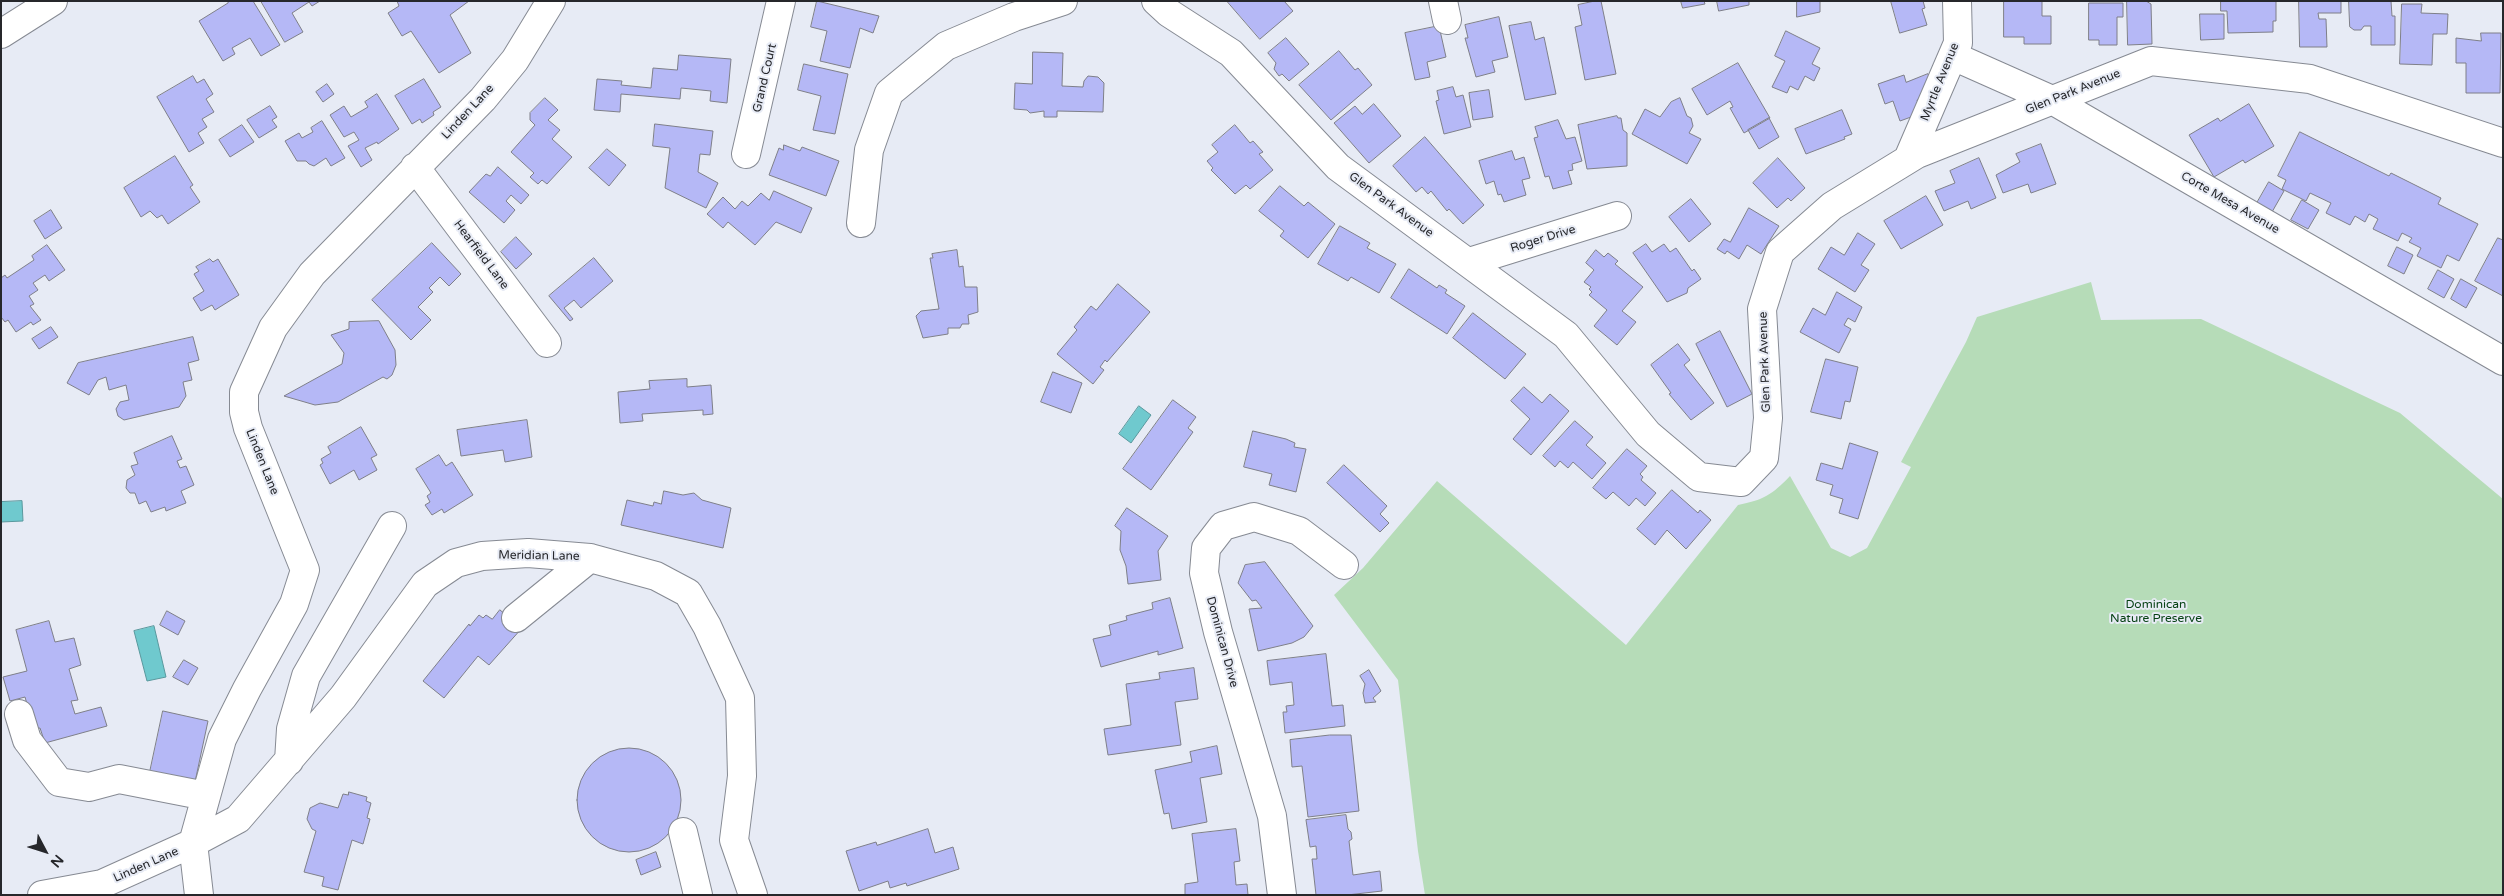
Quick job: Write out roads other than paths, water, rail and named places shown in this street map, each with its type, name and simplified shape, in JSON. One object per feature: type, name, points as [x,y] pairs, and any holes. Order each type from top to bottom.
[{"type":"street","points":[[1,34],[53,1]]},
{"type":"street","name":"Linden Lane","points":[[42,895],[102,884],[193,843],[222,739],[246,689],[294,604],[305,570],[248,428],[244,412],[244,392],[273,328],[312,274],[483,99],[515,60],[551,1]]},
{"type":"street","name":"Grand Court","points":[[746,154],[781,1]]},
{"type":"street","points":[[862,223],[869,150],[889,93],[946,46],[1014,17],[1063,1]]},
{"type":"street","name":"Glen Park Avenue","points":[[1156,1],[1169,13],[1231,53],[1338,167],[1566,335],[1648,434],[1699,477],[1741,482],[1764,458],[1768,418],[1762,309],[1780,252],[1832,206],[1918,154],[2151,60],[2310,79],[2503,143]]},
{"type":"street","name":"Myrtle Avenue","points":[[1908,159],[1958,44],[1957,1]]},
{"type":"street","name":"Corte Mesa Avenue","points":[[1952,56],[2052,100],[2503,361]]},
{"type":"street","name":"Hearfield Lane","points":[[415,168],[547,343]]},
{"type":"street","name":"Roger Drive","points":[[1469,262],[1617,216]]},
{"type":"street","name":"Dominican Drive","points":[[1282,895],[1272,816],[1218,632],[1204,574],[1206,548],[1224,526],[1254,517],[1299,531],[1344,565]]},
{"type":"street","points":[[289,761],[291,729],[306,676],[392,526]]},
{"type":"street","name":"Meridian Lane","points":[[193,843],[238,819],[343,697],[425,584],[456,563],[482,556],[528,553],[590,558],[656,576],[688,593],[707,626],[740,698],[742,776],[734,840],[753,895]]},
{"type":"street","points":[[516,618],[590,558]]},
{"type":"street","points":[[19,714],[26,740],[59,782],[89,787],[119,778],[206,796]]},
{"type":"street","points":[[683,832],[698,895]]},
{"type":"street","points":[[193,843],[199,895]]},
{"type":"water","points":[[1139,406],[1151,415],[1131,443],[1119,434]]},
{"type":"water","points":[[22,501],[23,521],[1,522],[1,502]]},
{"type":"water","points":[[154,626],[166,677],[147,681],[134,631]]},
{"type":"park label","name":"Dominican Nature Preserve","points":[[2156,612]]}]
